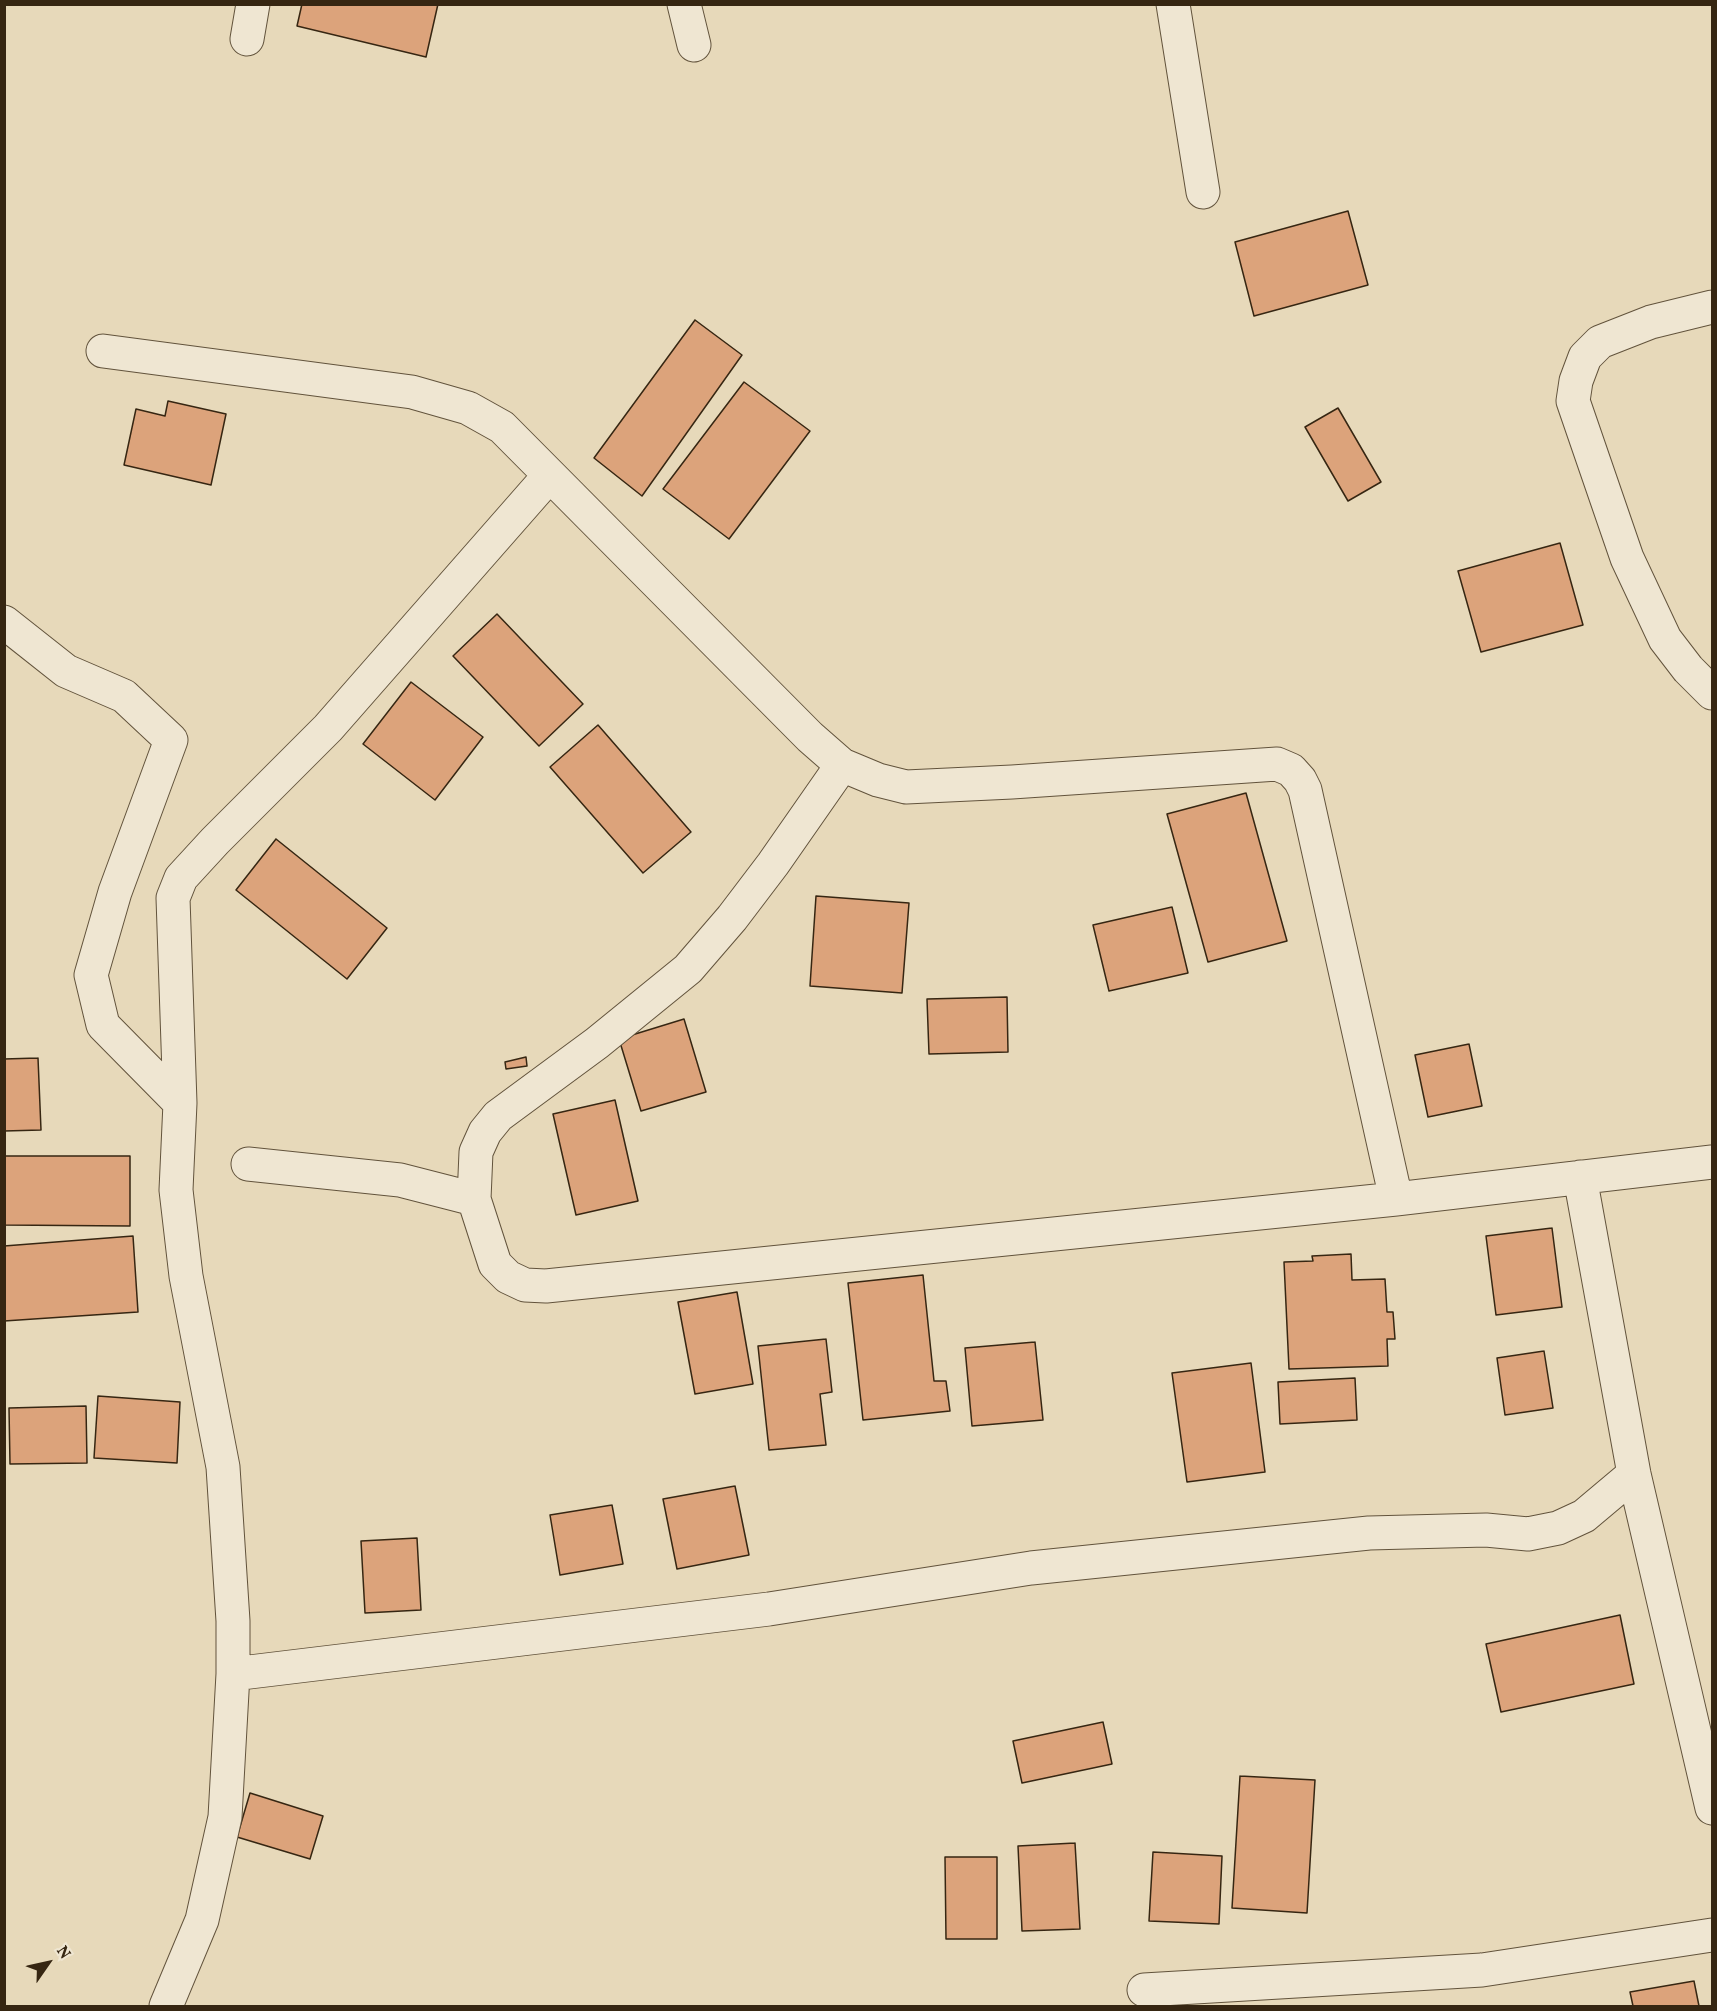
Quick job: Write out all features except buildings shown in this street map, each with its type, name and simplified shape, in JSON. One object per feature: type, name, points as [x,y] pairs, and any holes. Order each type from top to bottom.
[{"type":"street","points":[[247,39],[253,4]]},
{"type":"street","points":[[684,4],[694,45]]},
{"type":"street","points":[[1173,4],[1203,192]]},
{"type":"street","points":[[1713,307],[1651,322],[1600,342],[1584,357],[1576,381],[1573,401],[1627,558],[1660,629],[1688,669],[1713,693]]},
{"type":"street","points":[[103,351],[412,392],[468,408],[502,428],[810,737],[842,765],[878,780],[906,787],[1277,764],[1291,770],[1305,790],[1396,1199]]},
{"type":"street","points":[[166,2007],[202,1920],[225,1817],[233,1674],[233,1621],[223,1467],[186,1276],[177,1190],[180,1102],[173,898],[181,878],[328,728],[549,476]]},
{"type":"street","points":[[4,622],[66,671],[124,696],[171,740],[115,892],[91,975],[103,1025],[180,1102]]},
{"type":"street","points":[[842,765],[773,864],[732,918],[688,969],[597,1043],[498,1116],[485,1132],[476,1152],[474,1200],[495,1264],[508,1277],[525,1285],[546,1286],[1396,1199],[1713,1162]]},
{"type":"street","points":[[248,1164],[400,1180],[474,1200]]},
{"type":"street","points":[[1580,1177],[1634,1474],[1713,1808]]},
{"type":"street","points":[[233,1674],[769,1609],[1031,1568],[1369,1533],[1486,1530],[1528,1534],[1558,1528],[1584,1516],[1634,1474]]},
{"type":"street","points":[[1144,1990],[1482,1970],[1713,1935]]}]
